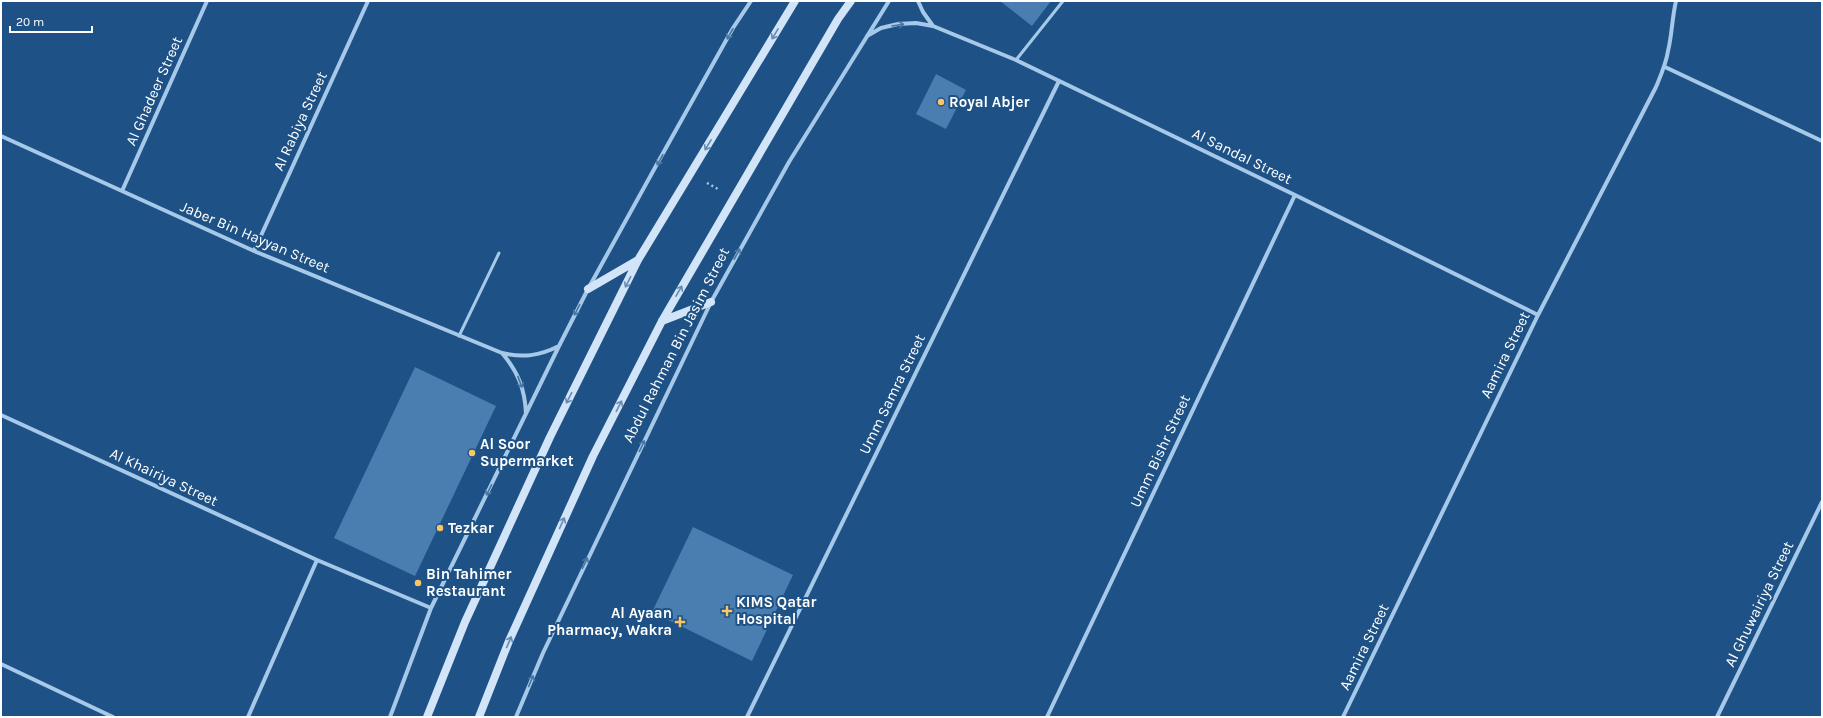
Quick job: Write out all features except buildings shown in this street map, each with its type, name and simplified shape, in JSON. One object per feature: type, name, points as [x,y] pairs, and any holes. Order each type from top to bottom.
[{"type":"main road","points":[[427,717],[465,622],[546,444],[638,260],[795,1]]},
{"type":"main road","name":"Abdul Rahman Bin Jasim Street","points":[[479,717],[509,641],[590,463],[662,321],[851,1]]},
{"type":"main road","points":[[588,289],[638,260]]},
{"type":"main road","points":[[662,321],[710,302]]},
{"type":"street","name":"Al Ghadeer Street","points":[[122,191],[207,1]]},
{"type":"street","name":"Al Rabiya Street","points":[[254,251],[368,1]]},
{"type":"street","points":[[390,717],[431,608],[559,346],[588,289],[733,28],[751,1]]},
{"type":"street","name":"Abdul Rahman Bin Jasim Street","points":[[516,717],[542,653],[710,302],[789,162],[889,1]]},
{"type":"street","points":[[918,1],[923,12],[933,26]]},
{"type":"street","name":"Aamira Street","points":[[1343,717],[1538,315],[1656,87],[1665,67],[1676,1]]},
{"type":"street","name":"Al Sandal Street","points":[[866,36],[882,28],[898,24],[916,23],[933,26],[1016,60],[1538,315]]},
{"type":"street","points":[[1665,67],[1822,141]]},
{"type":"street","name":"Umm Samra Street","points":[[747,717],[1059,81]]},
{"type":"street","name":"Jaber Bin Hayyan Street","points":[[1,136],[254,251],[502,353],[516,356],[531,356],[546,353],[559,346]]},
{"type":"street","name":"Umm Bishr Street","points":[[1047,717],[1295,195]]},
{"type":"street","points":[[502,353],[513,366],[521,382],[525,398],[526,416]]},
{"type":"street","name":"Al Khairiya Street","points":[[1,415],[316,560],[431,608]]},
{"type":"street","name":"Al Ghuwairiya Street","points":[[1717,717],[1822,502]]},
{"type":"street","points":[[248,717],[316,560]]},
{"type":"street","points":[[1,664],[113,717]]},
{"type":"lane","points":[[1016,60],[1063,1]]},
{"type":"lane","points":[[459,336],[500,253]]},
{"type":"path","points":[[691,173],[733,199]]},
{"type":"place","name":"Royal Abjer","points":[[941,102]]},
{"type":"place","name":"Al Soor Supermarket","points":[[472,453]]},
{"type":"place","name":"Tezkar","points":[[440,528]]},
{"type":"place","name":"Bin Tahimer Restaurant","points":[[418,583]]},
{"type":"place","name":"KIMS Qatar Hospital","points":[[727,611]]},
{"type":"place","name":"Al Ayaan Pharmacy, Wakra","points":[[680,622]]}]
